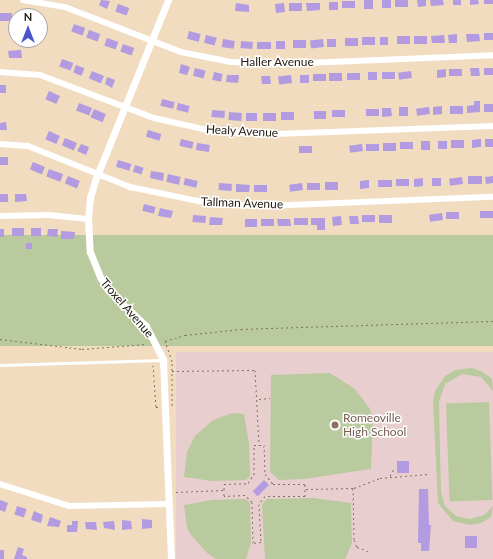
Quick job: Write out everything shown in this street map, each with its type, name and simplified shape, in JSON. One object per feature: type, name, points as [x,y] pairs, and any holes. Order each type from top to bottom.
[{"type":"street","name":"Haller Avenue","points":[[23,0],[78,11],[200,57],[256,64],[493,55]]},
{"type":"street","name":"Troxel Avenue","points":[[168,0],[98,174],[90,197],[88,220],[90,252],[100,277],[108,290],[146,326],[163,360],[170,504],[171,559]]},
{"type":"street","name":"Healy Avenue","points":[[0,72],[40,75],[124,107],[187,127],[240,134],[493,126]]},
{"type":"street","name":"Tallman Avenue","points":[[0,144],[28,146],[130,187],[168,196],[237,205],[493,197]]},
{"type":"street","points":[[0,216],[49,215],[88,220]]},
{"type":"street","points":[[0,484],[69,506],[170,504]]},
{"type":"lane","points":[[0,365],[163,360]]},
{"type":"path","points":[[153,360],[156,407],[173,406],[172,361],[165,341],[207,331],[493,321]]},
{"type":"path","points":[[0,339],[82,348],[149,343],[151,346]]},
{"type":"path","points":[[172,372],[253,369],[257,374],[259,445]]},
{"type":"path","points":[[258,399],[270,398]]},
{"type":"path","points":[[254,445],[259,445],[264,445],[265,474],[273,484],[305,484],[305,496],[265,496],[259,504],[261,542],[253,542],[252,502],[245,495],[224,496],[224,484],[248,483],[254,474],[254,445]]},
{"type":"path","points":[[389,476],[394,469]]},
{"type":"path","points":[[305,489],[353,488],[389,476],[429,474]]},
{"type":"path","points":[[353,488],[354,540],[357,547],[371,552]]},
{"type":"path","points":[[169,492],[224,490]]},
{"type":"shaded area","name":"Romeoville High School","points":[[176,352],[493,352],[493,559],[176,559]]},
{"type":"green space","points":[[0,235],[493,235],[493,346],[0,346]]},
{"type":"green space","points":[[472,368],[483,372],[492,379],[493,391],[481,377],[462,374],[445,384],[439,402],[441,492],[445,506],[456,516],[470,519],[484,515],[493,506],[491,517],[481,523],[470,525],[453,521],[438,503],[433,402],[435,391],[445,376],[455,370]]},
{"type":"green space","points":[[330,373],[355,389],[370,409],[373,422],[371,469],[304,479],[279,480],[270,472],[271,375]]},
{"type":"green space","points":[[489,402],[492,500],[449,501],[446,404]]},
{"type":"green space","points":[[232,413],[244,414],[249,443],[250,476],[246,480],[212,481],[184,477],[187,452],[195,436],[213,420]]},
{"type":"green space","points":[[313,498],[351,503],[352,543],[345,559],[265,559],[262,504],[267,499]]},
{"type":"green space","points":[[246,499],[250,503],[251,543],[246,559],[216,559],[207,553],[191,535],[187,528],[184,505],[212,500]]},
{"type":"building","points":[[101,0],[110,1],[107,9],[99,5]]},
{"type":"building","points":[[364,0],[373,0],[373,9],[364,9]]},
{"type":"building","points":[[382,0],[391,0],[391,8],[382,8]]},
{"type":"building","points":[[395,0],[408,0],[408,7],[395,7]]},
{"type":"building","points":[[417,0],[426,0],[426,6],[418,7]]},
{"type":"building","points":[[430,0],[443,0],[444,5],[431,6]]},
{"type":"building","points":[[453,0],[461,0],[461,5],[453,5]]},
{"type":"building","points":[[470,0],[478,0],[479,4],[470,5]]},
{"type":"building","points":[[484,0],[493,0],[493,4],[484,4]]},
{"type":"building","points":[[342,1],[355,1],[355,8],[342,8]]},
{"type":"building","points":[[329,2],[338,2],[338,10],[329,10]]},
{"type":"building","points":[[236,3],[249,5],[249,12],[235,11]]},
{"type":"building","points":[[284,3],[285,12],[276,13],[275,4]]},
{"type":"building","points":[[289,3],[302,3],[302,11],[289,11]]},
{"type":"building","points":[[306,3],[320,3],[320,10],[307,11]]},
{"type":"building","points":[[118,4],[129,8],[127,16],[115,12]]},
{"type":"building","points":[[0,13],[8,13],[8,21],[0,21]]},
{"type":"building","points":[[74,24],[85,28],[83,36],[71,32]]},
{"type":"building","points":[[89,30],[100,34],[98,42],[86,38]]},
{"type":"building","points":[[189,31],[201,34],[199,42],[187,39]]},
{"type":"building","points":[[484,33],[493,33],[493,40],[484,40]]},
{"type":"building","points":[[457,34],[457,43],[449,43],[448,35]]},
{"type":"building","points":[[466,34],[479,34],[480,41],[467,42]]},
{"type":"building","points":[[206,35],[217,38],[215,46],[204,43]]},
{"type":"building","points":[[444,35],[445,43],[432,43],[431,36]]},
{"type":"building","points":[[397,36],[410,36],[410,44],[397,44]]},
{"type":"building","points":[[414,36],[427,36],[427,44],[414,44]]},
{"type":"building","points":[[362,37],[375,37],[375,45],[362,45]]},
{"type":"building","points":[[380,37],[388,37],[388,45],[380,45]]},
{"type":"building","points":[[107,38],[118,42],[116,50],[104,46]]},
{"type":"building","points":[[345,38],[358,38],[358,46],[345,46]]},
{"type":"building","points":[[223,39],[235,41],[234,49],[222,47]]},
{"type":"building","points":[[323,39],[324,47],[311,49],[310,41]]},
{"type":"building","points":[[327,39],[336,39],[336,47],[327,47]]},
{"type":"building","points":[[293,40],[306,40],[306,48],[293,48]]},
{"type":"building","points":[[241,41],[253,42],[252,49],[240,48]]},
{"type":"building","points":[[276,41],[285,41],[285,49],[276,49]]},
{"type":"building","points":[[257,42],[271,42],[271,49],[257,49]]},
{"type":"building","points":[[123,44],[134,48],[132,56],[120,52]]},
{"type":"building","points":[[21,50],[22,58],[9,58],[8,51]]},
{"type":"building","points":[[62,59],[73,63],[71,71],[59,67]]},
{"type":"building","points":[[181,64],[190,67],[187,75],[179,73]]},
{"type":"building","points":[[76,65],[84,68],[82,76],[73,72]]},
{"type":"building","points":[[195,68],[206,71],[204,79],[193,76]]},
{"type":"building","points":[[470,68],[479,68],[480,76],[471,76]]},
{"type":"building","points":[[484,68],[493,68],[493,75],[484,75]]},
{"type":"building","points":[[446,69],[446,77],[437,78],[437,70]]},
{"type":"building","points":[[449,69],[462,69],[462,76],[449,76]]},
{"type":"building","points":[[92,71],[104,76],[101,83],[89,78]]},
{"type":"building","points":[[411,71],[412,78],[399,80],[398,73]]},
{"type":"building","points":[[214,72],[223,74],[221,82],[212,80]]},
{"type":"building","points":[[368,72],[377,72],[377,80],[368,80]]},
{"type":"building","points":[[382,72],[395,72],[395,79],[382,79]]},
{"type":"building","points":[[329,73],[342,73],[342,81],[329,81]]},
{"type":"building","points":[[347,73],[360,73],[360,80],[347,80]]},
{"type":"building","points":[[313,74],[326,74],[326,81],[313,81]]},
{"type":"building","points":[[227,75],[239,75],[238,83],[226,82]]},
{"type":"building","points":[[291,75],[292,83],[279,85],[278,77]]},
{"type":"building","points":[[300,75],[309,75],[309,83],[300,83]]},
{"type":"building","points":[[261,76],[270,76],[271,84],[262,84]]},
{"type":"building","points":[[107,77],[115,80],[112,88],[105,84]]},
{"type":"building","points":[[0,85],[6,85],[6,93],[0,93]]},
{"type":"building","points":[[49,91],[60,96],[56,104],[45,99]]},
{"type":"building","points":[[162,99],[175,102],[173,109],[160,106]]},
{"type":"building","points":[[474,101],[480,101],[480,112],[467,113],[467,106],[474,105]]},
{"type":"building","points":[[79,103],[92,108],[89,115],[76,110]]},
{"type":"building","points":[[178,103],[190,106],[188,113],[176,110]]},
{"type":"building","points":[[484,104],[493,104],[493,112],[484,112]]},
{"type":"building","points":[[442,106],[442,114],[433,115],[433,107]]},
{"type":"building","points":[[450,106],[463,106],[463,114],[450,114]]},
{"type":"building","points":[[399,107],[408,107],[408,116],[399,116]]},
{"type":"building","points":[[429,107],[430,114],[417,116],[416,109]]},
{"type":"building","points":[[382,108],[391,108],[392,116],[382,117]]},
{"type":"building","points":[[94,109],[106,114],[102,122],[90,117]]},
{"type":"building","points":[[366,109],[379,109],[379,116],[366,116]]},
{"type":"building","points":[[212,110],[225,111],[224,118],[212,117]]},
{"type":"building","points":[[332,110],[345,110],[345,117],[332,117]]},
{"type":"building","points":[[314,111],[326,111],[326,119],[314,119]]},
{"type":"building","points":[[229,112],[242,113],[241,121],[228,120]]},
{"type":"building","points":[[281,112],[294,112],[294,120],[281,120]]},
{"type":"building","points":[[246,113],[257,113],[257,121],[246,121]]},
{"type":"building","points":[[263,113],[276,113],[276,121],[263,121]]},
{"type":"building","points":[[6,122],[7,130],[0,130],[0,123]]},
{"type":"building","points":[[148,130],[161,134],[159,141],[146,137]]},
{"type":"building","points":[[49,131],[60,136],[56,144],[45,139]]},
{"type":"building","points":[[65,138],[77,143],[74,150],[62,145]]},
{"type":"building","points":[[181,139],[194,142],[192,149],[179,146]]},
{"type":"building","points":[[481,139],[481,147],[472,148],[472,140]]},
{"type":"building","points":[[485,139],[493,139],[493,147],[485,147]]},
{"type":"building","points":[[451,140],[464,140],[464,148],[451,148]]},
{"type":"building","points":[[421,141],[430,141],[430,150],[421,150]]},
{"type":"building","points":[[438,141],[447,141],[447,149],[438,149]]},
{"type":"building","points":[[400,142],[413,142],[413,149],[400,149]]},
{"type":"building","points":[[197,143],[210,145],[209,152],[196,150]]},
{"type":"building","points":[[383,143],[396,143],[396,151],[383,151]]},
{"type":"building","points":[[81,144],[89,147],[86,155],[77,151]]},
{"type":"building","points":[[362,144],[363,151],[350,153],[349,146]]},
{"type":"building","points":[[366,144],[379,144],[379,151],[366,151]]},
{"type":"building","points":[[299,146],[312,146],[312,153],[299,153]]},
{"type":"building","points":[[0,157],[8,157],[8,165],[0,165]]},
{"type":"building","points":[[118,160],[131,164],[129,171],[116,167]]},
{"type":"building","points":[[33,162],[45,167],[42,174],[30,169]]},
{"type":"building","points":[[135,165],[144,168],[141,174],[133,172]]},
{"type":"building","points":[[49,169],[63,174],[60,182],[46,177]]},
{"type":"building","points":[[151,171],[164,173],[163,181],[150,178]]},
{"type":"building","points":[[168,174],[181,177],[179,185],[166,182]]},
{"type":"building","points":[[68,176],[80,181],[77,188],[65,183]]},
{"type":"building","points":[[468,176],[482,176],[482,184],[468,184]]},
{"type":"building","points":[[493,176],[493,183],[486,184],[485,177]]},
{"type":"building","points":[[462,177],[463,184],[450,186],[449,179]]},
{"type":"building","points":[[185,178],[198,181],[196,188],[183,185]]},
{"type":"building","points":[[423,178],[423,186],[414,187],[414,179]]},
{"type":"building","points":[[432,178],[441,178],[441,186],[432,186]]},
{"type":"building","points":[[396,179],[409,179],[409,186],[396,186]]},
{"type":"building","points":[[369,180],[369,188],[360,189],[360,181]]},
{"type":"building","points":[[378,180],[392,180],[392,187],[378,187]]},
{"type":"building","points":[[325,182],[338,182],[338,190],[325,190]]},
{"type":"building","points":[[219,183],[232,184],[231,191],[219,190]]},
{"type":"building","points":[[302,183],[303,190],[290,192],[289,185]]},
{"type":"building","points":[[307,183],[320,183],[320,190],[307,190]]},
{"type":"building","points":[[236,184],[250,185],[249,192],[236,192]]},
{"type":"building","points":[[254,185],[267,185],[267,192],[254,192]]},
{"type":"building","points":[[0,194],[8,194],[8,202],[0,202]]},
{"type":"building","points":[[15,194],[26,194],[27,201],[15,202]]},
{"type":"building","points":[[144,204],[156,207],[154,214],[142,211]]},
{"type":"building","points":[[160,208],[173,211],[171,218],[158,216]]},
{"type":"building","points":[[480,211],[493,211],[493,218],[480,218]]},
{"type":"building","points":[[446,212],[459,212],[459,219],[446,219]]},
{"type":"building","points":[[442,213],[443,220],[430,222],[429,215]]},
{"type":"building","points":[[193,215],[206,216],[205,223],[193,222]]},
{"type":"building","points":[[362,215],[375,215],[375,222],[362,222]]},
{"type":"building","points":[[379,215],[392,215],[392,223],[379,223]]},
{"type":"building","points":[[341,216],[342,225],[333,226],[332,217]]},
{"type":"building","points":[[349,216],[358,216],[359,224],[350,224]]},
{"type":"building","points":[[210,217],[223,218],[222,225],[209,225]]},
{"type":"building","points":[[294,218],[308,218],[308,225],[294,225]]},
{"type":"building","points":[[311,218],[325,218],[325,230],[317,230],[317,225],[311,225]]},
{"type":"building","points":[[245,219],[257,219],[257,227],[245,227]]},
{"type":"building","points":[[261,219],[274,219],[274,226],[261,226]]},
{"type":"building","points":[[277,219],[290,219],[291,226],[278,226]]},
{"type":"building","points":[[12,228],[24,228],[24,236],[12,236]]},
{"type":"building","points":[[31,228],[41,228],[41,236],[31,236]]},
{"type":"building","points":[[0,229],[4,229],[4,237],[0,237]]},
{"type":"building","points":[[48,229],[58,229],[57,237],[47,236]]},
{"type":"building","points":[[61,231],[75,232],[74,239],[61,239]]},
{"type":"building","points":[[26,243],[32,243],[32,249],[26,249]]},
{"type":"building","points":[[397,461],[409,461],[409,473],[397,473]]},
{"type":"building","points":[[264,480],[269,485],[258,496],[253,491]]},
{"type":"building","points":[[419,489],[428,489],[429,525],[431,525],[429,551],[421,551],[421,543],[418,543]]},
{"type":"building","points":[[0,500],[8,503],[5,512],[0,510]]},
{"type":"building","points":[[17,506],[27,509],[24,518],[14,515]]},
{"type":"building","points":[[34,511],[43,515],[41,523],[31,520]]},
{"type":"building","points":[[50,517],[61,521],[59,527],[47,526]]},
{"type":"building","points":[[142,519],[152,520],[152,528],[142,529]]},
{"type":"building","points":[[122,520],[131,521],[132,529],[122,530]]},
{"type":"building","points":[[72,521],[78,521],[77,532],[67,532],[67,525],[72,525]]},
{"type":"building","points":[[114,521],[115,530],[104,528],[103,522]]},
{"type":"building","points":[[85,522],[96,522],[97,530],[86,529]]},
{"type":"building","points":[[465,536],[477,536],[477,548],[465,548]]},
{"type":"building","points":[[18,547],[24,549],[22,555],[27,557],[27,559],[14,559]]},
{"type":"building","points":[[0,550],[4,550],[4,559],[0,559]]},
{"type":"place","name":"Romeoville High School","points":[[335,425]]}]
